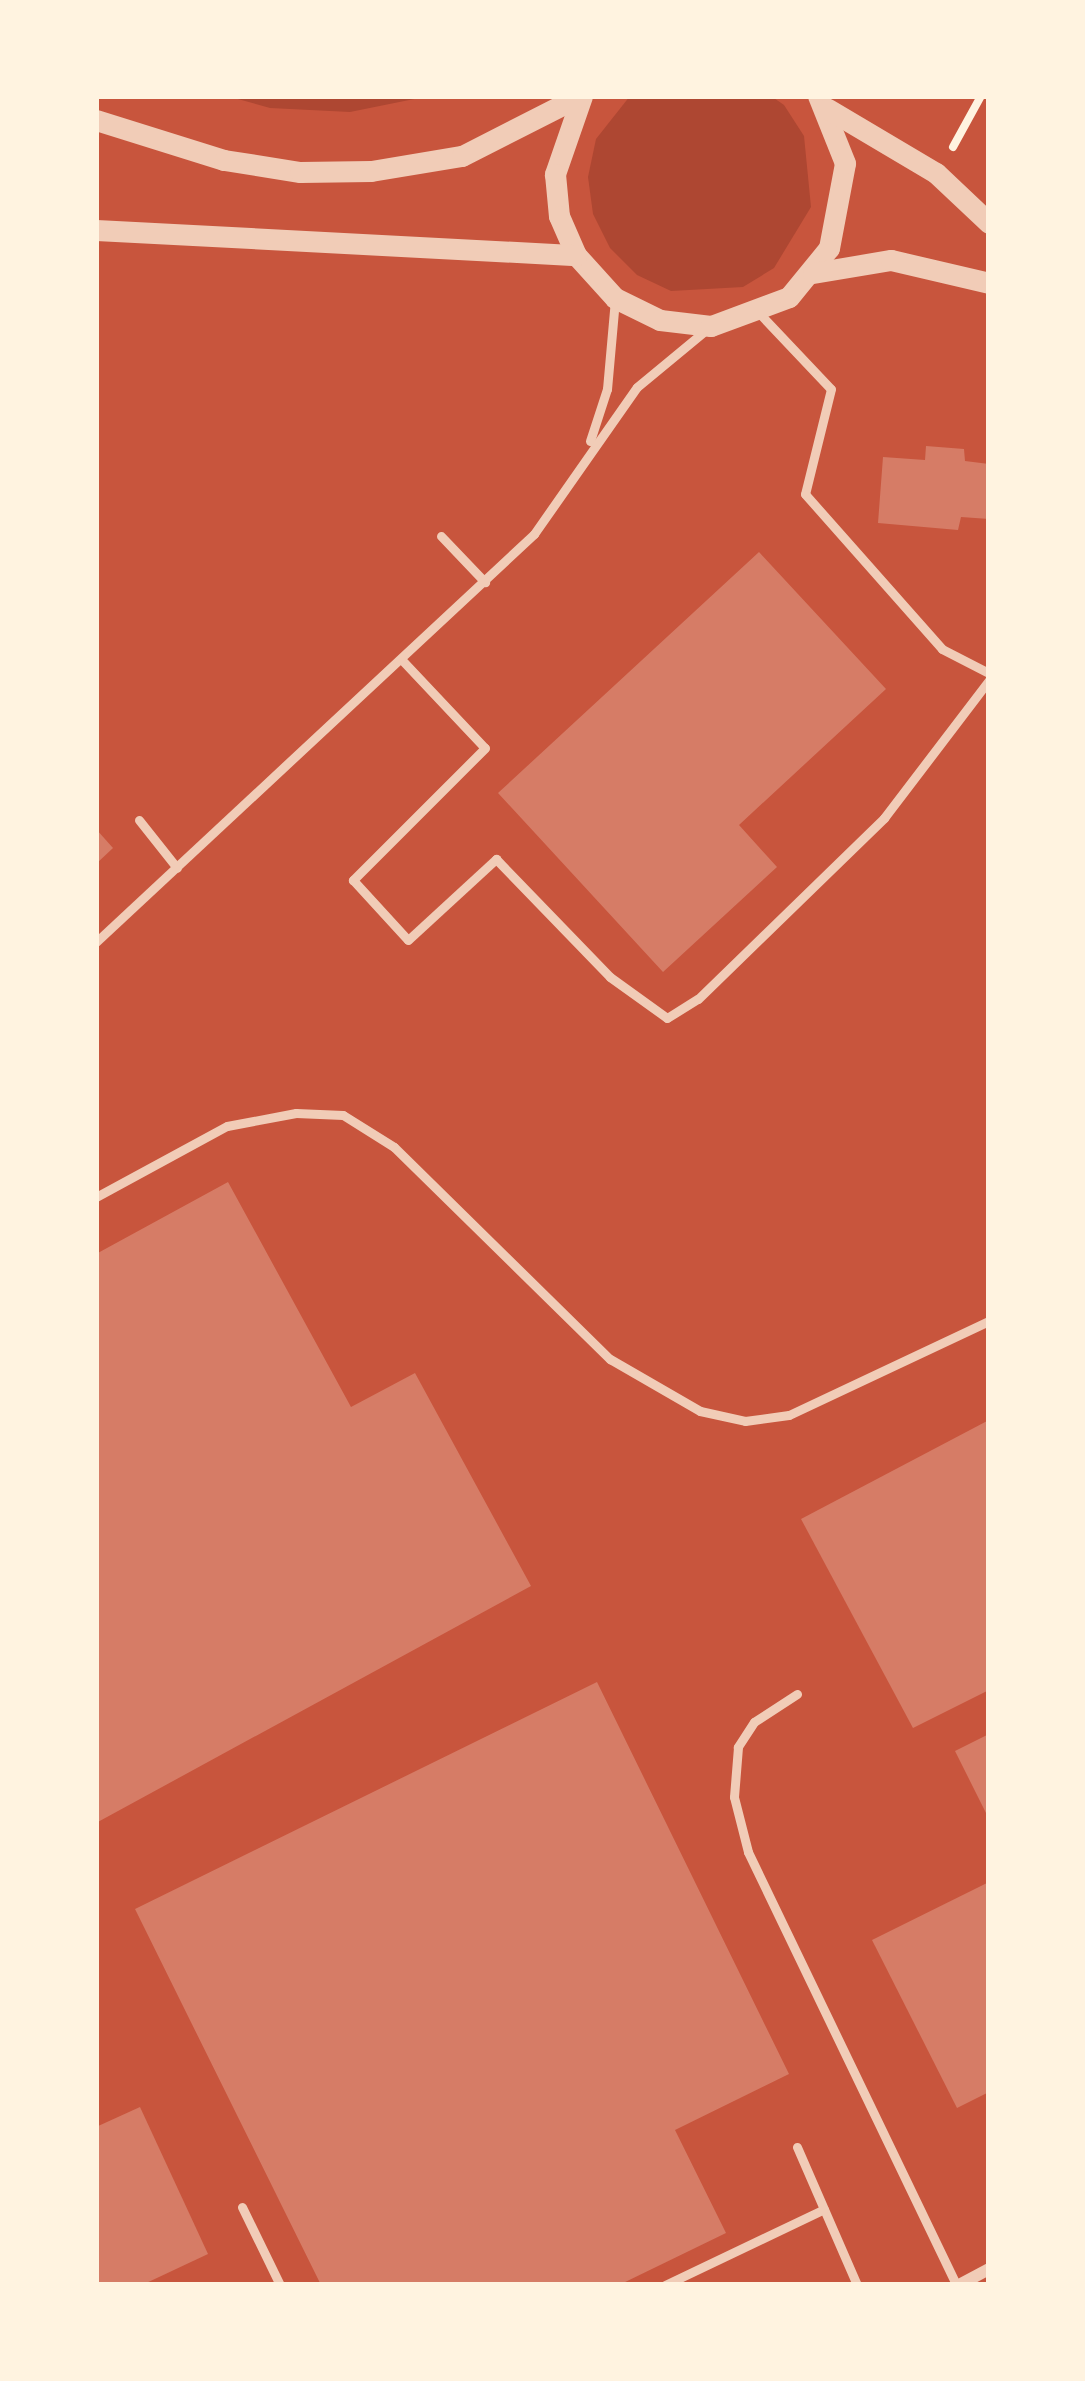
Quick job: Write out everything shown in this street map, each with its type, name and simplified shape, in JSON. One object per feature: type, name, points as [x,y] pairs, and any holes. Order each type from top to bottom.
[{"type":"street","points":[[96,120],[224,160],[300,172],[371,171],[462,156],[581,96]]},
{"type":"street","points":[[581,96],[555,174],[559,216],[576,255],[615,298],[661,320],[711,326],[760,314],[813,273],[891,260],[989,283]]},
{"type":"street","points":[[823,103],[936,173],[989,223]]},
{"type":"street","points":[[813,273],[846,192],[823,103]]},
{"type":"street","points":[[96,230],[576,255]]},
{"type":"street","points":[[957,2285],[989,2269]]},
{"type":"lane","points":[[586,452],[607,389],[615,298]]},
{"type":"lane","points":[[401,659],[485,748],[353,880],[408,940],[496,859],[610,977],[667,1018],[698,999],[884,818],[989,677],[942,649],[805,494],[831,389],[760,314]]},
{"type":"lane","points":[[96,941],[534,534],[586,452],[637,387],[711,326]]},
{"type":"lane","points":[[441,536],[485,582]]},
{"type":"lane","points":[[140,820],[177,868]]},
{"type":"lane","points":[[96,1197],[227,1126],[296,1113],[344,1115],[394,1147],[610,1359],[700,1411],[745,1421],[789,1414],[989,1321]]},
{"type":"lane","points":[[797,1694],[754,1722],[738,1747],[734,1796],[748,1852],[957,2285]]},
{"type":"lane","points":[[797,2147],[856,2285]]},
{"type":"lane","points":[[242,2207],[280,2285]]},
{"type":"lane","points":[[665,2285],[824,2209]]},
{"type":"path","points":[[951,152],[981,96]]},
{"type":"shaded area","points":[[227,96],[429,96],[350,112],[270,108]]},
{"type":"shaded area","points":[[630,96],[771,96],[784,105],[804,136],[811,207],[774,268],[743,287],[671,291],[637,275],[610,248],[593,214],[588,177],[596,139]]},
{"type":"building","points":[[926,446],[964,449],[965,461],[989,464],[989,519],[961,517],[958,530],[878,523],[883,457],[925,460]]},
{"type":"building","points":[[759,552],[886,689],[739,825],[777,867],[663,972],[498,793]]},
{"type":"building","points":[[96,829],[113,848],[96,864]]},
{"type":"building","points":[[228,1182],[351,1407],[415,1373],[531,1586],[96,1823],[96,1254]]},
{"type":"building","points":[[989,1420],[989,1690],[913,1728],[801,1519]]},
{"type":"building","points":[[597,1682],[789,2074],[675,2130],[726,2233],[619,2285],[321,2285],[135,1909]]},
{"type":"building","points":[[989,1734],[989,1819],[955,1751]]},
{"type":"building","points":[[989,1882],[989,2092],[957,2108],[872,1940]]},
{"type":"building","points":[[140,2107],[208,2254],[142,2285],[96,2285],[96,2127]]}]
